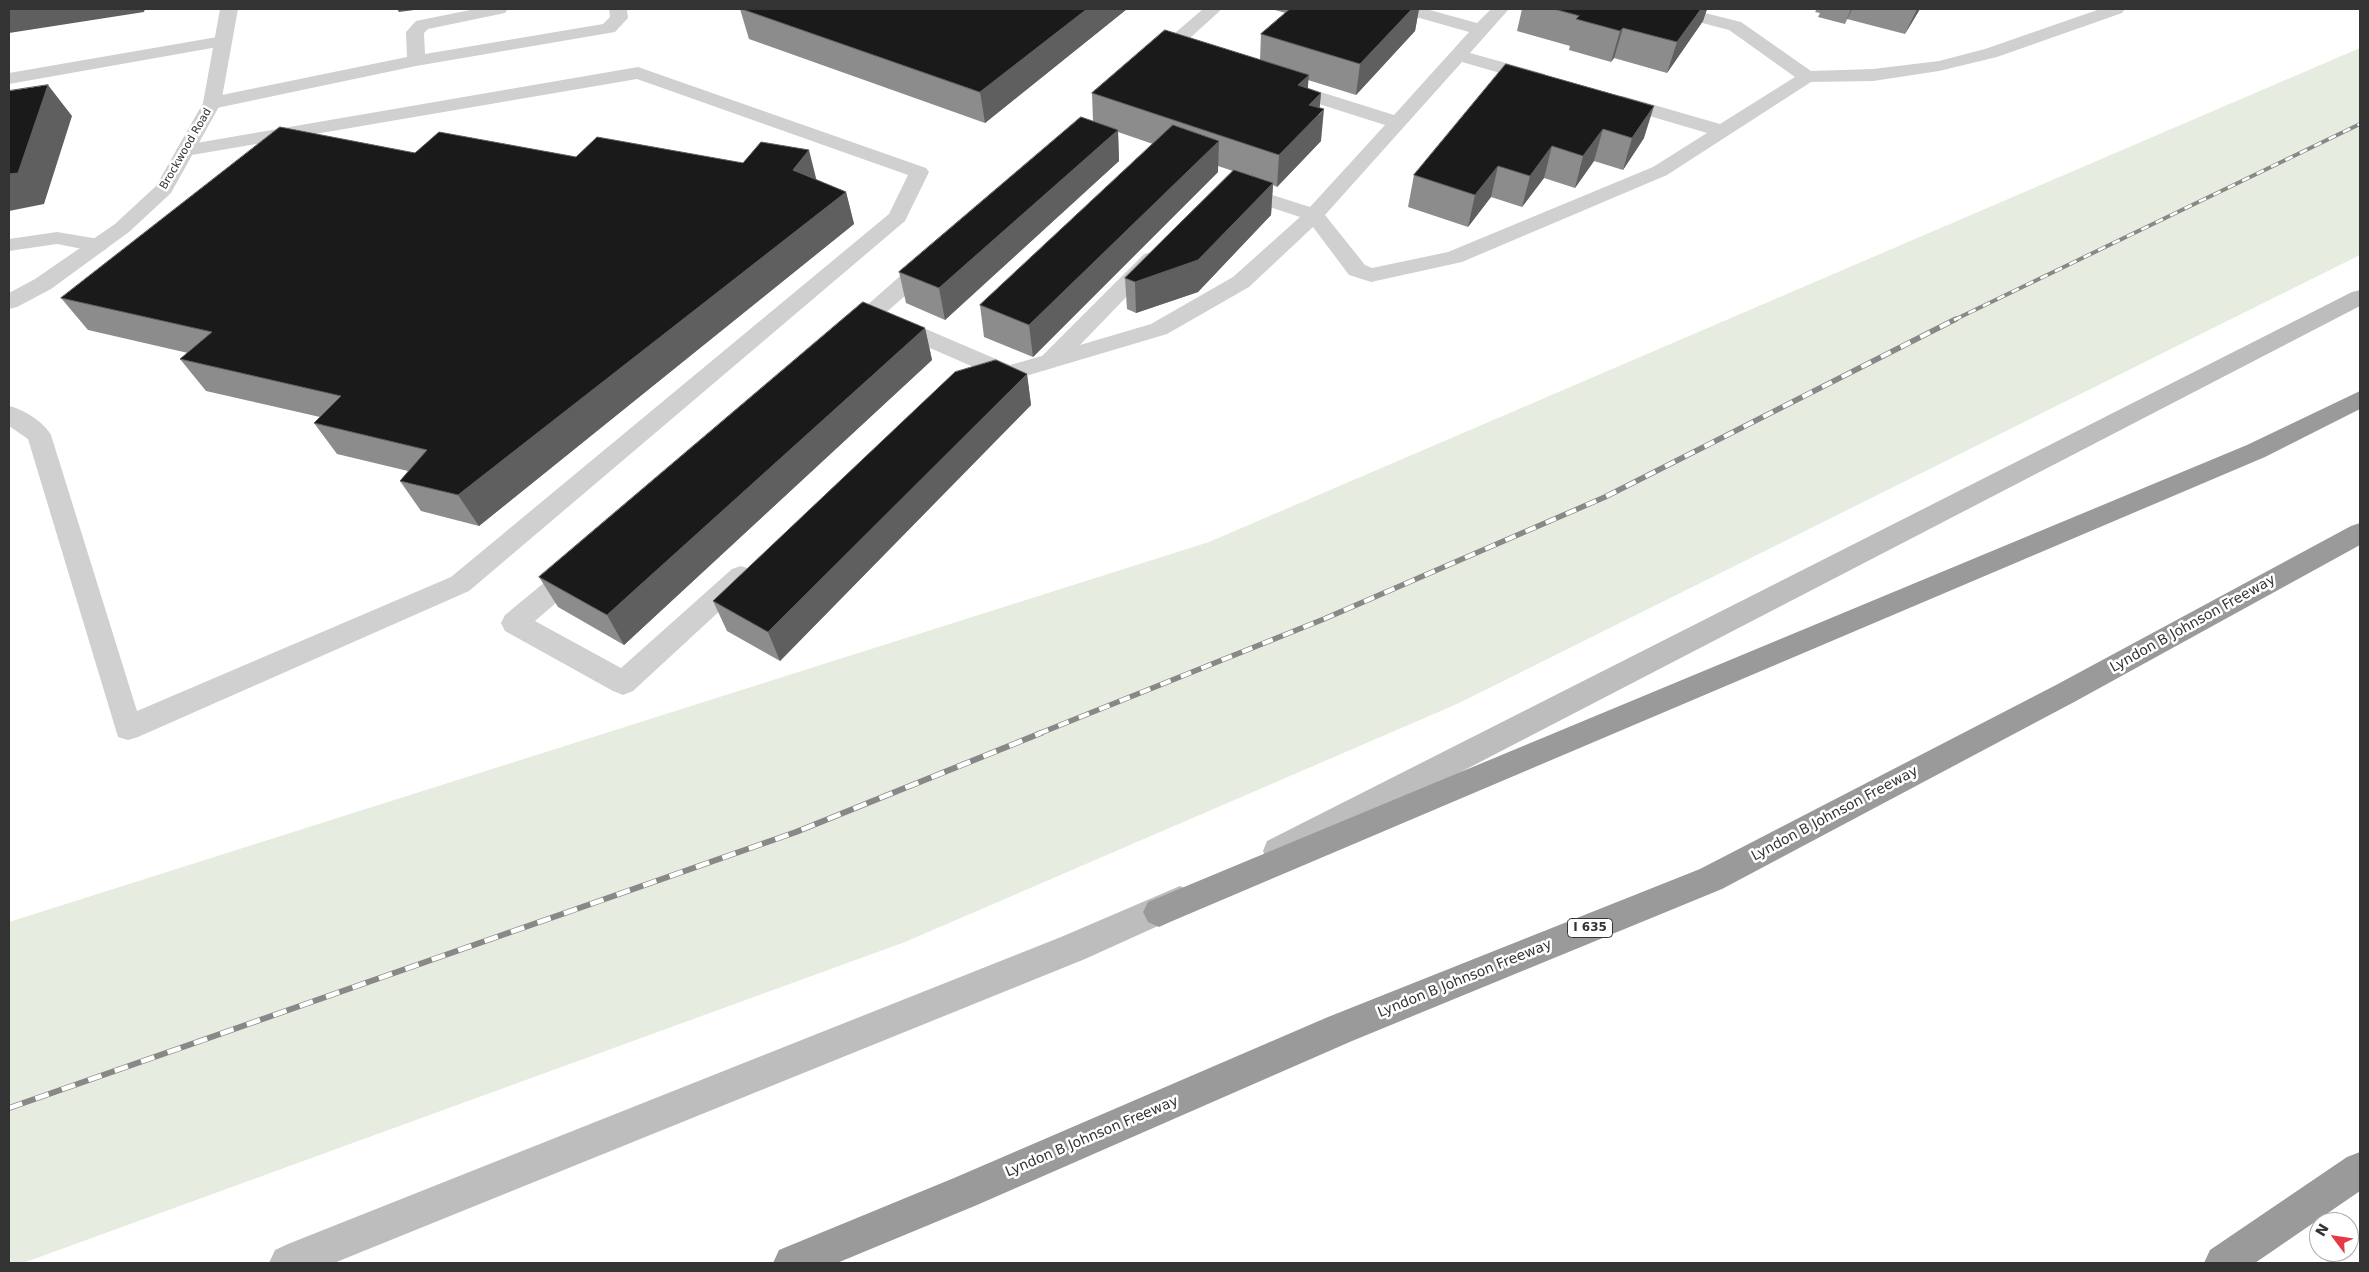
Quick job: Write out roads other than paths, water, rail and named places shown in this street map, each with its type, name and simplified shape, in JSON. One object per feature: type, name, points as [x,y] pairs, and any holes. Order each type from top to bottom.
[{"type":"highway","points":[[1160,912],[2256,451],[2360,399]]},
{"type":"highway","name":"Lyndon B Johnson Freeway","points":[[792,1263],[964,1192],[1340,1029],[1711,879],[2058,698],[2360,533]]},
{"type":"highway","points":[[2223,1263],[2360,1170]]},
{"type":"main road","points":[[288,1263],[1160,912],[2360,297]]},
{"type":"street","name":"Brockwood Road","points":[[9,302],[43,284],[122,228],[164,189],[212,102],[229,9]]},
{"type":"street","points":[[416,61],[415,32],[422,25],[499,9]]},
{"type":"street","points":[[212,102],[416,61],[609,28],[620,18],[618,9]]},
{"type":"street","points":[[1204,61],[1167,49],[1213,9]]},
{"type":"street","points":[[1408,9],[1481,30]]},
{"type":"street","points":[[964,388],[1008,373],[1159,329],[1241,282],[1314,215],[1500,9]]},
{"type":"street","points":[[1670,9],[1734,26],[1807,77]]},
{"type":"street","points":[[1218,193],[1225,186],[1314,215],[1357,270],[1371,275],[1454,257],[1660,170],[1807,77],[1873,75],[1938,66],[1991,53],[2116,9]]},
{"type":"street","points":[[9,79],[223,41]]},
{"type":"street","points":[[1459,55],[1553,82]]},
{"type":"street","points":[[9,414],[39,435],[128,728],[460,584],[898,217],[919,172],[638,74],[186,150]]},
{"type":"street","points":[[1269,82],[1398,123]]},
{"type":"street","points":[[1600,95],[1722,130]]},
{"type":"street","points":[[9,245],[57,238],[98,244]]},
{"type":"street","points":[[1050,361],[1169,242]]},
{"type":"street","points":[[833,346],[951,243]]},
{"type":"street","points":[[870,314],[1008,373]]},
{"type":"street","points":[[596,552],[515,623],[623,683],[755,563]]},
{"type":"railway","points":[[1955,320],[2360,124]]},
{"type":"railway","points":[[1038,734],[1324,619],[1605,497],[1955,320]]},
{"type":"railway","points":[[9,1108],[796,832],[1041,733]]}]
